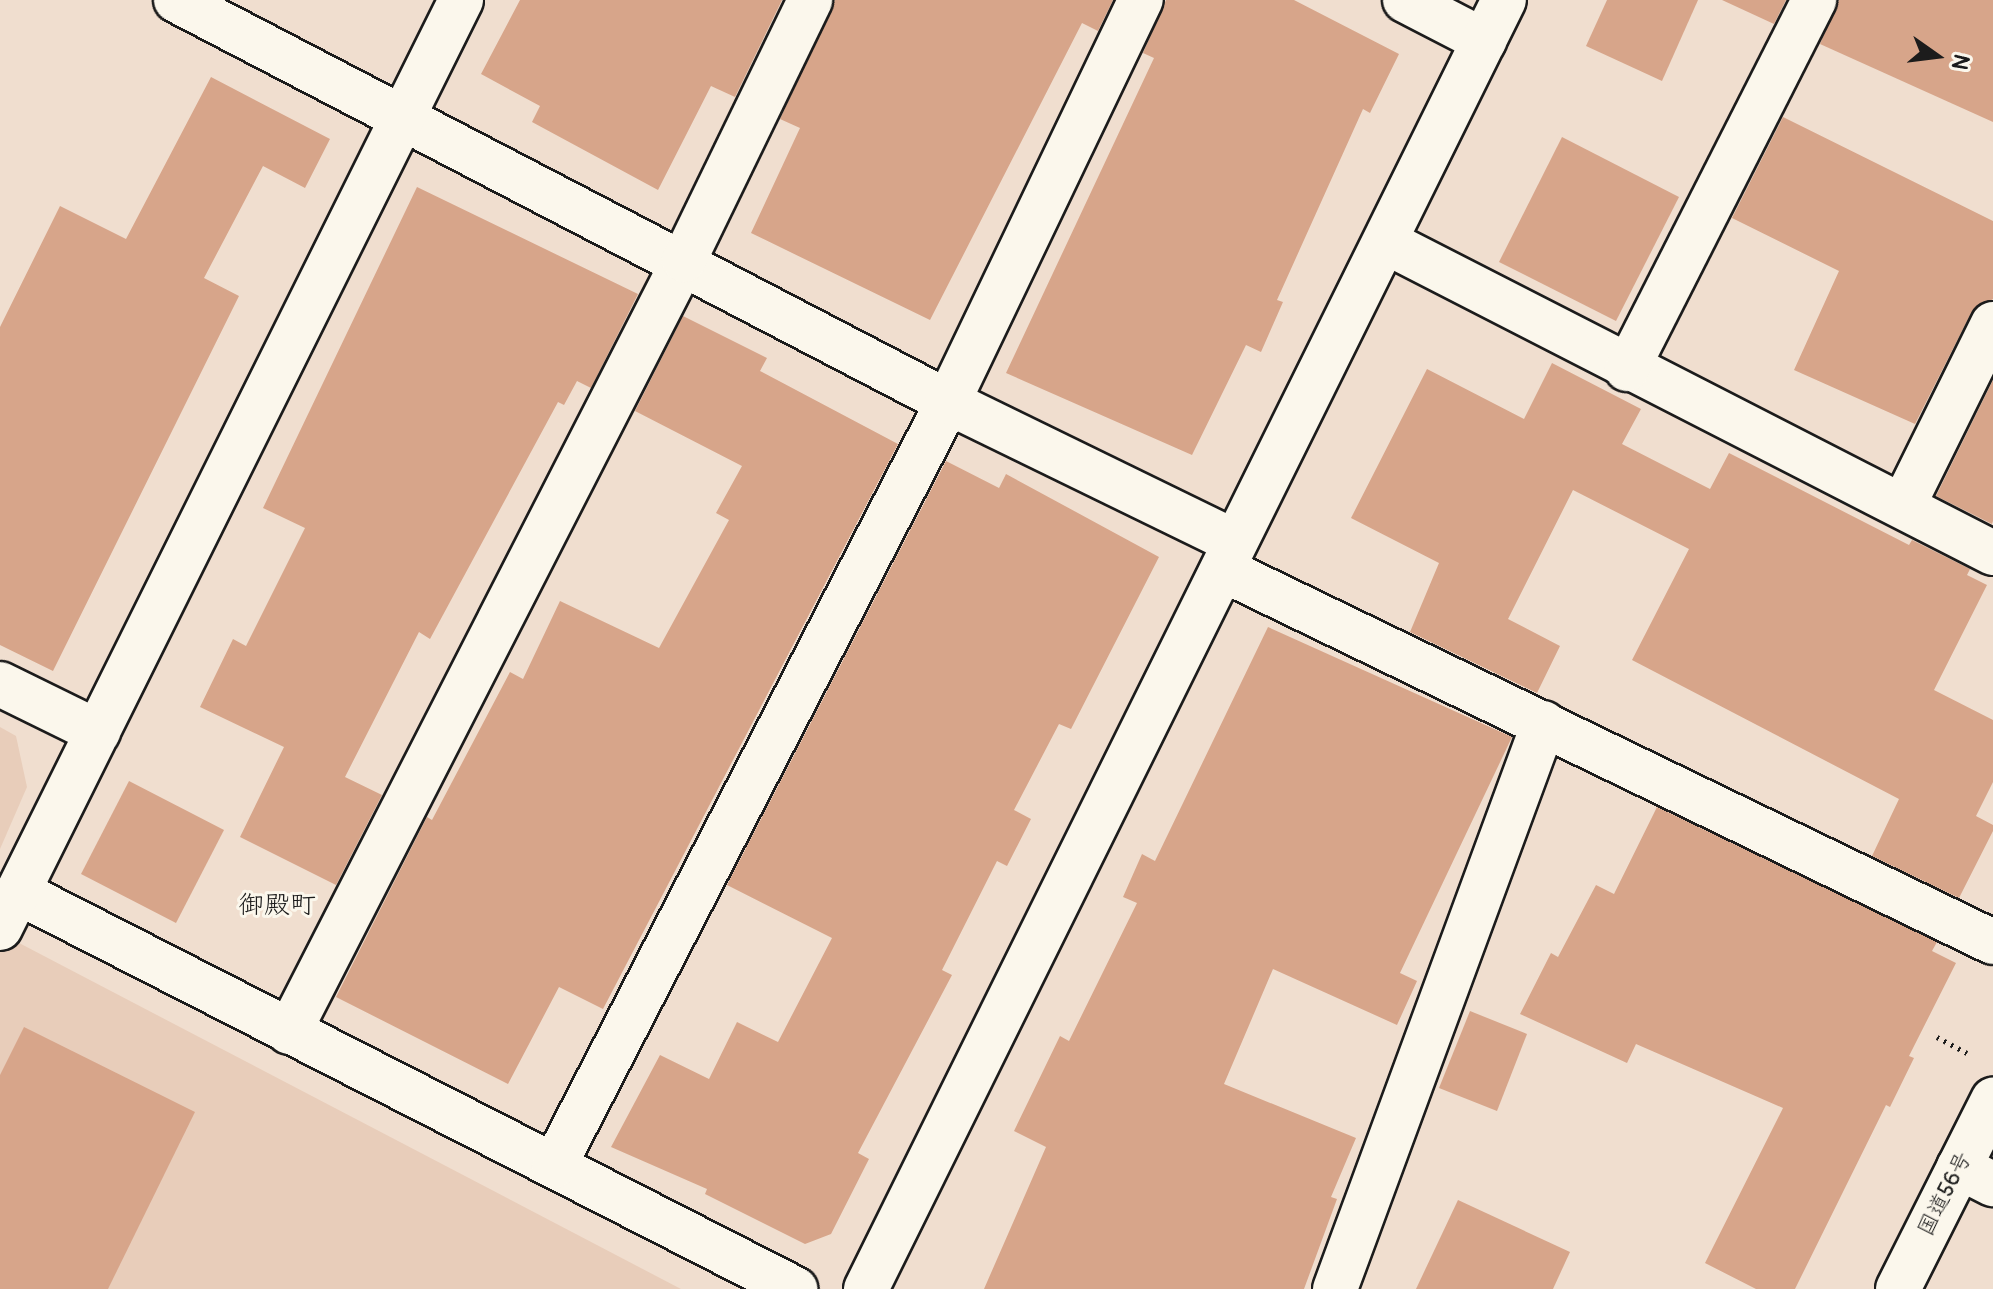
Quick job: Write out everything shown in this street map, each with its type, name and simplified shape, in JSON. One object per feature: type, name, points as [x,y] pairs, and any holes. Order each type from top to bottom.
[{"type":"main road","points":[[176,0],[398,118],[684,260],[1544,723],[1993,942]]},
{"type":"main road","points":[[461,0],[398,118],[9,910],[289,1032],[795,1289]]},
{"type":"main road","points":[[289,1032],[684,260],[810,0]]},
{"type":"main road","points":[[554,1166],[948,402],[1141,0]]},
{"type":"main road","points":[[1405,0],[1484,41]]},
{"type":"main road","points":[[866,1289],[1504,0]]},
{"type":"main road","points":[[1627,369],[1814,0]]},
{"type":"main road","points":[[1386,242],[1627,369],[1993,553]]},
{"type":"main road","points":[[1903,506],[1993,324]]},
{"type":"main road","points":[[0,684],[98,732]]},
{"type":"main road","points":[[1335,1289],[1544,723]]},
{"type":"main road","name":"国道56号","points":[[1898,1289],[1976,1175],[1993,1100]]},
{"type":"shaded area","points":[[0,727],[16,736],[27,787],[0,849]]},
{"type":"shaded area","points":[[0,933],[681,1289],[0,1289]]},
{"type":"building","points":[[520,0],[782,0],[735,97],[711,86],[658,190],[532,122],[540,106],[481,74]]},
{"type":"building","points":[[835,0],[1113,0],[1098,31],[1082,23],[930,320],[751,233],[800,128],[780,119]]},
{"type":"building","points":[[1166,0],[1294,0],[1399,54],[1370,113],[1363,109],[1277,300],[1283,302],[1261,352],[1246,345],[1192,455],[1006,373],[1154,58],[1143,53]]},
{"type":"building","points":[[1607,0],[1698,0],[1662,81],[1586,46]]},
{"type":"building","points":[[1722,0],[1786,0],[1774,24]]},
{"type":"building","points":[[1839,0],[1993,0],[1993,122],[1820,44]]},
{"type":"building","points":[[211,77],[330,139],[305,188],[263,166],[204,278],[239,296],[53,671],[0,645],[0,327],[60,206],[126,239]]},
{"type":"building","points":[[1783,117],[1993,221],[1993,299],[1971,313],[1915,424],[1794,370],[1839,271],[1732,218]]},
{"type":"building","points":[[1562,137],[1679,197],[1616,321],[1499,262]]},
{"type":"building","points":[[417,187],[638,294],[591,388],[577,381],[564,405],[558,402],[430,639],[419,632],[345,777],[382,795],[336,885],[240,837],[284,747],[200,707],[233,639],[246,646],[305,528],[263,508]]},
{"type":"building","points":[[683,316],[767,358],[760,371],[898,444],[603,1009],[559,987],[508,1084],[336,997],[427,817],[432,820],[510,672],[523,679],[560,601],[659,648],[729,520],[716,513],[742,466],[635,411]]},
{"type":"building","points":[[1552,363],[1641,409],[1622,444],[1710,489],[1729,453],[1909,545],[1912,540],[1970,569],[1967,575],[1987,585],[1934,690],[1993,720],[1993,782],[1976,816],[1993,825],[1993,831],[1959,898],[1872,856],[1899,799],[1632,660],[1689,549],[1573,490],[1508,619],[1560,646],[1537,693],[1410,632],[1439,563],[1351,518],[1427,369],[1524,419]]},
{"type":"building","points":[[1993,380],[1993,521],[1992,524],[1936,496]]},
{"type":"building","points":[[946,461],[999,488],[1006,474],[1159,557],[1071,729],[1059,724],[1014,810],[1031,819],[1007,866],[997,861],[942,970],[952,975],[858,1153],[869,1159],[831,1234],[805,1244],[705,1194],[707,1189],[611,1147],[660,1055],[709,1079],[737,1022],[778,1042],[832,938],[727,885]]},
{"type":"building","points":[[1268,627],[1512,737],[1400,973],[1417,981],[1397,1025],[1273,969],[1224,1084],[1356,1138],[1331,1197],[1337,1199],[1304,1289],[984,1289],[1046,1147],[1014,1131],[1060,1036],[1069,1041],[1137,903],[1123,897],[1142,854],[1155,861]]},
{"type":"building","points":[[129,781],[224,830],[176,923],[81,874]]},
{"type":"building","points":[[1657,807],[1937,942],[1932,951],[1956,963],[1909,1056],[1914,1058],[1890,1107],[1886,1105],[1795,1289],[1756,1289],[1705,1263],[1783,1108],[1636,1044],[1627,1063],[1520,1014],[1551,953],[1558,957],[1596,885],[1614,894]]},
{"type":"building","points":[[1470,1011],[1527,1034],[1497,1111],[1439,1088]]},
{"type":"building","points":[[24,1027],[195,1112],[108,1289],[0,1289],[0,1075]]},
{"type":"building","points":[[1458,1200],[1570,1252],[1553,1289],[1416,1289]]},
{"type":"district","name":"御殿町","points":[[277,906]]}]
